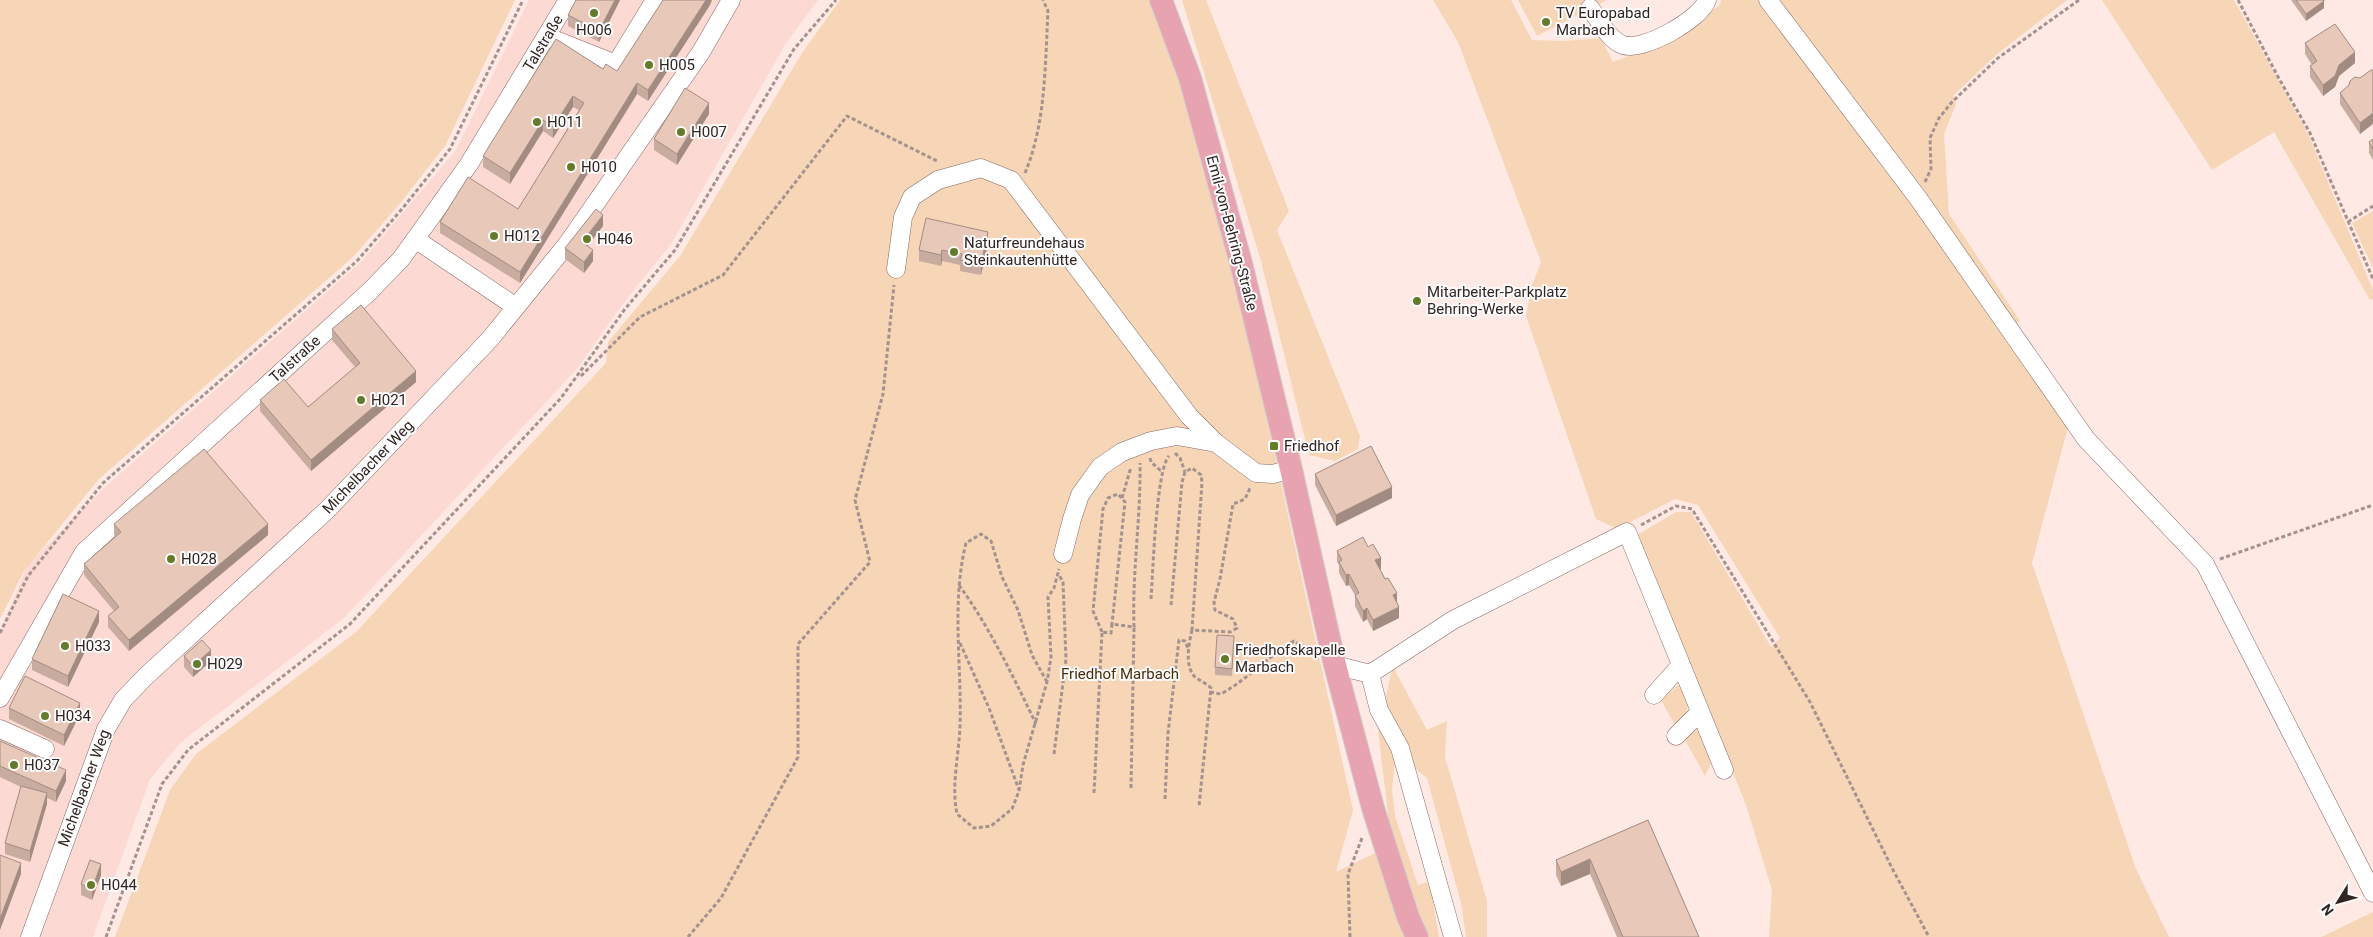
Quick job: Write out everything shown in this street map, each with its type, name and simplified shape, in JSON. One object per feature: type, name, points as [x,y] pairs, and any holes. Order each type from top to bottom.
[{"type":"main road","name":"Emil-von-Behring-Straße","points":[[1161,0],[1190,78],[1241,263],[1292,469],[1335,664],[1373,808],[1416,937]]},
{"type":"street","name":"Talstraße","points":[[0,698],[84,552],[370,291],[401,259],[469,164],[548,37],[568,0]]},
{"type":"street","points":[[548,37],[616,64],[655,0]]},
{"type":"street","name":"Michelbacher Weg","points":[[30,937],[106,729],[123,700],[145,676],[328,510],[490,339],[568,242],[700,52],[731,0]]},
{"type":"street","points":[[1590,8],[1614,41],[1624,46],[1633,46],[1660,38],[1698,15],[1707,0]]},
{"type":"street","points":[[1768,0],[1918,198],[2086,439],[2205,564],[2373,893]]},
{"type":"street","points":[[896,269],[902,217],[912,197],[938,180],[981,168],[1011,180],[1189,416],[1216,443],[1256,473],[1273,474],[1292,469]]},
{"type":"street","points":[[415,239],[516,307]]},
{"type":"street","points":[[1063,554],[1080,495],[1100,467],[1122,452],[1151,441],[1177,436],[1216,443]]},
{"type":"street","points":[[199,447],[211,461]]},
{"type":"street","points":[[1335,664],[1370,674],[1453,620],[1627,532],[1724,770]]},
{"type":"street","points":[[1654,695],[1681,665]]},
{"type":"street","points":[[1370,674],[1379,710],[1400,748],[1454,937]]},
{"type":"street","points":[[1676,736],[1700,712]]},
{"type":"street","points":[[0,729],[45,749]]},
{"type":"path","points":[[0,633],[28,576],[103,483],[357,261],[402,209],[450,149],[523,0]]},
{"type":"path","points":[[574,382],[625,310],[675,250],[794,49],[836,0]]},
{"type":"path","points":[[1019,190],[1036,148],[1044,85],[1048,11],[1043,0]]},
{"type":"path","points":[[1918,198],[1931,169],[1930,138],[1939,118],[1952,102],[1998,58],[2079,0]]},
{"type":"path","points":[[2238,0],[2310,133],[2373,279]]},
{"type":"path","points":[[106,937],[162,784],[188,750],[350,624],[574,382],[640,317],[723,276],[809,168],[847,116],[960,173]]},
{"type":"path","points":[[2348,222],[2373,206]]},
{"type":"path","points":[[688,937],[720,898],[798,757],[798,644],[870,562],[855,500],[882,394],[896,269]]},
{"type":"path","points":[[1151,599],[1162,470],[1166,460],[1174,453],[1180,458],[1185,472],[1174,552],[1171,605]]},
{"type":"path","points":[[1131,788],[1133,596],[1136,533],[1141,494],[1140,464],[1144,457],[1162,470]]},
{"type":"path","points":[[1122,498],[1130,468],[1137,462],[1140,464]]},
{"type":"path","points":[[1185,472],[1192,468],[1197,470],[1202,482],[1192,630],[1188,649]]},
{"type":"path","points":[[1192,630],[1230,632],[1236,628],[1233,620],[1214,610],[1214,602],[1233,504],[1245,499],[1256,473]]},
{"type":"path","points":[[1094,793],[1102,632],[1092,611],[1102,509],[1108,498],[1114,494],[1125,502],[1111,633],[1102,632]]},
{"type":"path","points":[[2205,564],[2373,505]]},
{"type":"path","points":[[1627,532],[1676,506],[1692,509],[1810,702],[1892,868],[1929,937]]},
{"type":"path","points":[[1047,682],[1032,655],[1018,610],[1002,578],[991,541],[981,534],[966,543],[958,584],[960,726],[954,799],[957,814],[974,828],[991,826],[1012,809],[1019,791],[1023,765],[1047,682],[1051,657],[1048,597],[1054,588],[1063,554]]},
{"type":"path","points":[[1054,754],[1066,659],[1063,582],[1057,573]]},
{"type":"path","points":[[958,584],[975,608],[1003,655],[1036,724]]},
{"type":"path","points":[[1112,624],[1134,627]]},
{"type":"path","points":[[1165,799],[1168,733],[1178,640],[1184,641],[1188,649],[1192,674],[1211,688],[1199,806]]},
{"type":"path","points":[[959,641],[989,708],[1019,791]]},
{"type":"path","points":[[1210,692],[1221,694],[1232,688],[1255,672],[1273,653],[1294,641],[1335,664]]},
{"type":"path","points":[[1350,937],[1348,874],[1373,808]]},
{"type":"shaded area","points":[[529,0],[818,0],[786,43],[671,244],[622,305],[577,369],[344,618],[181,742],[150,779],[93,937],[0,937],[0,633],[27,566],[106,486],[362,261],[456,150]]},
{"type":"green space","points":[[0,0],[515,0],[445,146],[398,206],[353,257],[99,479],[24,571],[0,619]]},
{"type":"green space","name":"Friedhof Marbach","points":[[840,0],[1155,0],[1217,193],[1353,810],[1336,872],[1377,852],[1409,937],[115,937],[170,790],[196,754],[356,632],[606,363],[608,342],[680,256],[802,53]]},
{"type":"green space","points":[[1182,0],[1206,0],[1289,211],[1277,230],[1360,436],[1358,449],[1335,461],[1309,455],[1261,261]]},
{"type":"green space","points":[[1433,0],[1511,0],[1532,40],[1565,41],[1601,38],[1613,62],[1672,39],[1720,5],[1721,0],[2067,0],[1996,55],[1953,96],[1956,104],[1944,134],[1949,214],[2020,321],[2012,327],[2069,423],[2032,563],[2136,869],[2169,937],[1769,937],[1772,890],[1746,805],[1637,535],[1676,512],[1691,512],[1771,647],[1780,638],[1698,505],[1675,499],[1617,529],[1596,519],[1526,316],[1532,285],[1541,262],[1458,42]]},
{"type":"green space","name":"TV Europabad Marbach","points":[[1518,0],[1607,0],[1537,36]]},
{"type":"green space","points":[[2102,0],[2234,0],[2308,134],[2373,290],[2373,299],[2370,300],[2274,132],[2212,170]]},
{"type":"green space","points":[[2373,211],[2373,268],[2352,223]]},
{"type":"green space","points":[[1393,667],[1427,730],[1447,721],[1445,757],[1487,901],[1487,937],[1466,937],[1461,903],[1427,778],[1411,765],[1383,706]]},
{"type":"green space","points":[[1678,685],[1685,688],[1688,704],[1686,713],[1676,727],[1661,700]]},
{"type":"green space","points":[[1376,713],[1396,751],[1392,790],[1395,816],[1418,885],[1427,882],[1432,896],[1439,937],[1428,937],[1392,847]]},
{"type":"green space","points":[[1697,730],[1703,735],[1713,759],[1705,776],[1684,738]]},
{"type":"green space","points":[[2373,912],[2373,937],[2321,937]]},
{"type":"building","name":"H006","points":[[576,0],[615,0],[599,31],[568,15]]},
{"type":"building","points":[[663,0],[706,0],[648,90],[637,83],[520,272],[440,222],[468,177],[518,209],[584,103],[573,96],[553,127],[543,120],[510,173],[483,156],[556,39],[603,69],[606,64],[617,71]]},
{"type":"building","points":[[2296,0],[2324,0],[2324,1],[2306,14]]},
{"type":"building","points":[[2335,24],[2355,52],[2339,65],[2335,76],[2323,85],[2310,66],[2317,61],[2305,43]]},
{"type":"building","points":[[2373,70],[2373,113],[2360,123],[2340,93],[2355,77],[2360,78]]},
{"type":"building","name":"H007","points":[[685,88],[709,103],[677,154],[654,139]]},
{"type":"building","points":[[2373,139],[2373,149],[2369,142]]},
{"type":"building","points":[[596,209],[603,215],[582,242],[593,250],[584,262],[565,248]]},
{"type":"building","name":"Naturfreundehaus Steinkautenhütte","points":[[926,218],[988,232],[981,264],[960,260],[962,254],[942,250],[941,255],[919,250]]},
{"type":"building","name":"H021","points":[[361,305],[416,371],[311,460],[260,400],[284,379],[308,407],[360,363],[332,329]]},
{"type":"building","points":[[1371,446],[1392,487],[1336,515],[1315,474]]},
{"type":"building","name":"H028","points":[[204,449],[268,524],[129,640],[108,616],[119,607],[84,564],[121,532],[114,524]]},
{"type":"building","points":[[1363,537],[1368,547],[1373,544],[1381,558],[1375,560],[1385,579],[1388,578],[1397,593],[1393,595],[1399,607],[1373,620],[1367,608],[1363,611],[1355,595],[1359,593],[1349,574],[1346,575],[1339,562],[1342,560],[1337,551]]},
{"type":"building","name":"H033","points":[[63,594],[99,611],[68,676],[32,659]]},
{"type":"building","name":"Friedhofskapelle Marbach","points":[[1217,635],[1234,636],[1232,669],[1215,667]]},
{"type":"building","points":[[202,640],[211,650],[193,666],[184,656]]},
{"type":"building","name":"H034","points":[[25,676],[80,703],[64,735],[9,708]]},
{"type":"building","points":[[0,741],[66,770],[56,791],[0,766]]},
{"type":"building","points":[[21,786],[47,793],[30,851],[5,843]]},
{"type":"building","points":[[1648,820],[1699,937],[1623,937],[1590,859],[1561,872],[1556,860]]},
{"type":"building","points":[[0,855],[21,863],[0,919]]},
{"type":"building","points":[[90,860],[101,864],[92,889],[81,884]]},
{"type":"place","name":"H006","points":[[594,13]]},
{"type":"place","name":"TV Europabad Marbach","points":[[1546,22]]},
{"type":"place","name":"H005","points":[[649,65]]},
{"type":"place","name":"H011","points":[[537,122]]},
{"type":"place","name":"H007","points":[[681,132]]},
{"type":"place","name":"H010","points":[[571,167]]},
{"type":"place","name":"H012","points":[[494,236]]},
{"type":"place","name":"H046","points":[[587,239]]},
{"type":"place","name":"Naturfreundehaus Steinkautenhütte","points":[[954,252]]},
{"type":"place","name":"Mitarbeiter-Parkplatz Behring-Werke","points":[[1417,301]]},
{"type":"place","name":"H021","points":[[361,400]]},
{"type":"place","name":"Friedhof","points":[[1274,446]]},
{"type":"place","name":"H028","points":[[171,559]]},
{"type":"place","name":"H033","points":[[65,646]]},
{"type":"place","name":"Friedhofskapelle Marbach","points":[[1225,659]]},
{"type":"place","name":"H029","points":[[197,664]]},
{"type":"place","name":"H034","points":[[45,716]]},
{"type":"place","name":"H037","points":[[14,765]]},
{"type":"place","name":"H044","points":[[91,885]]}]
